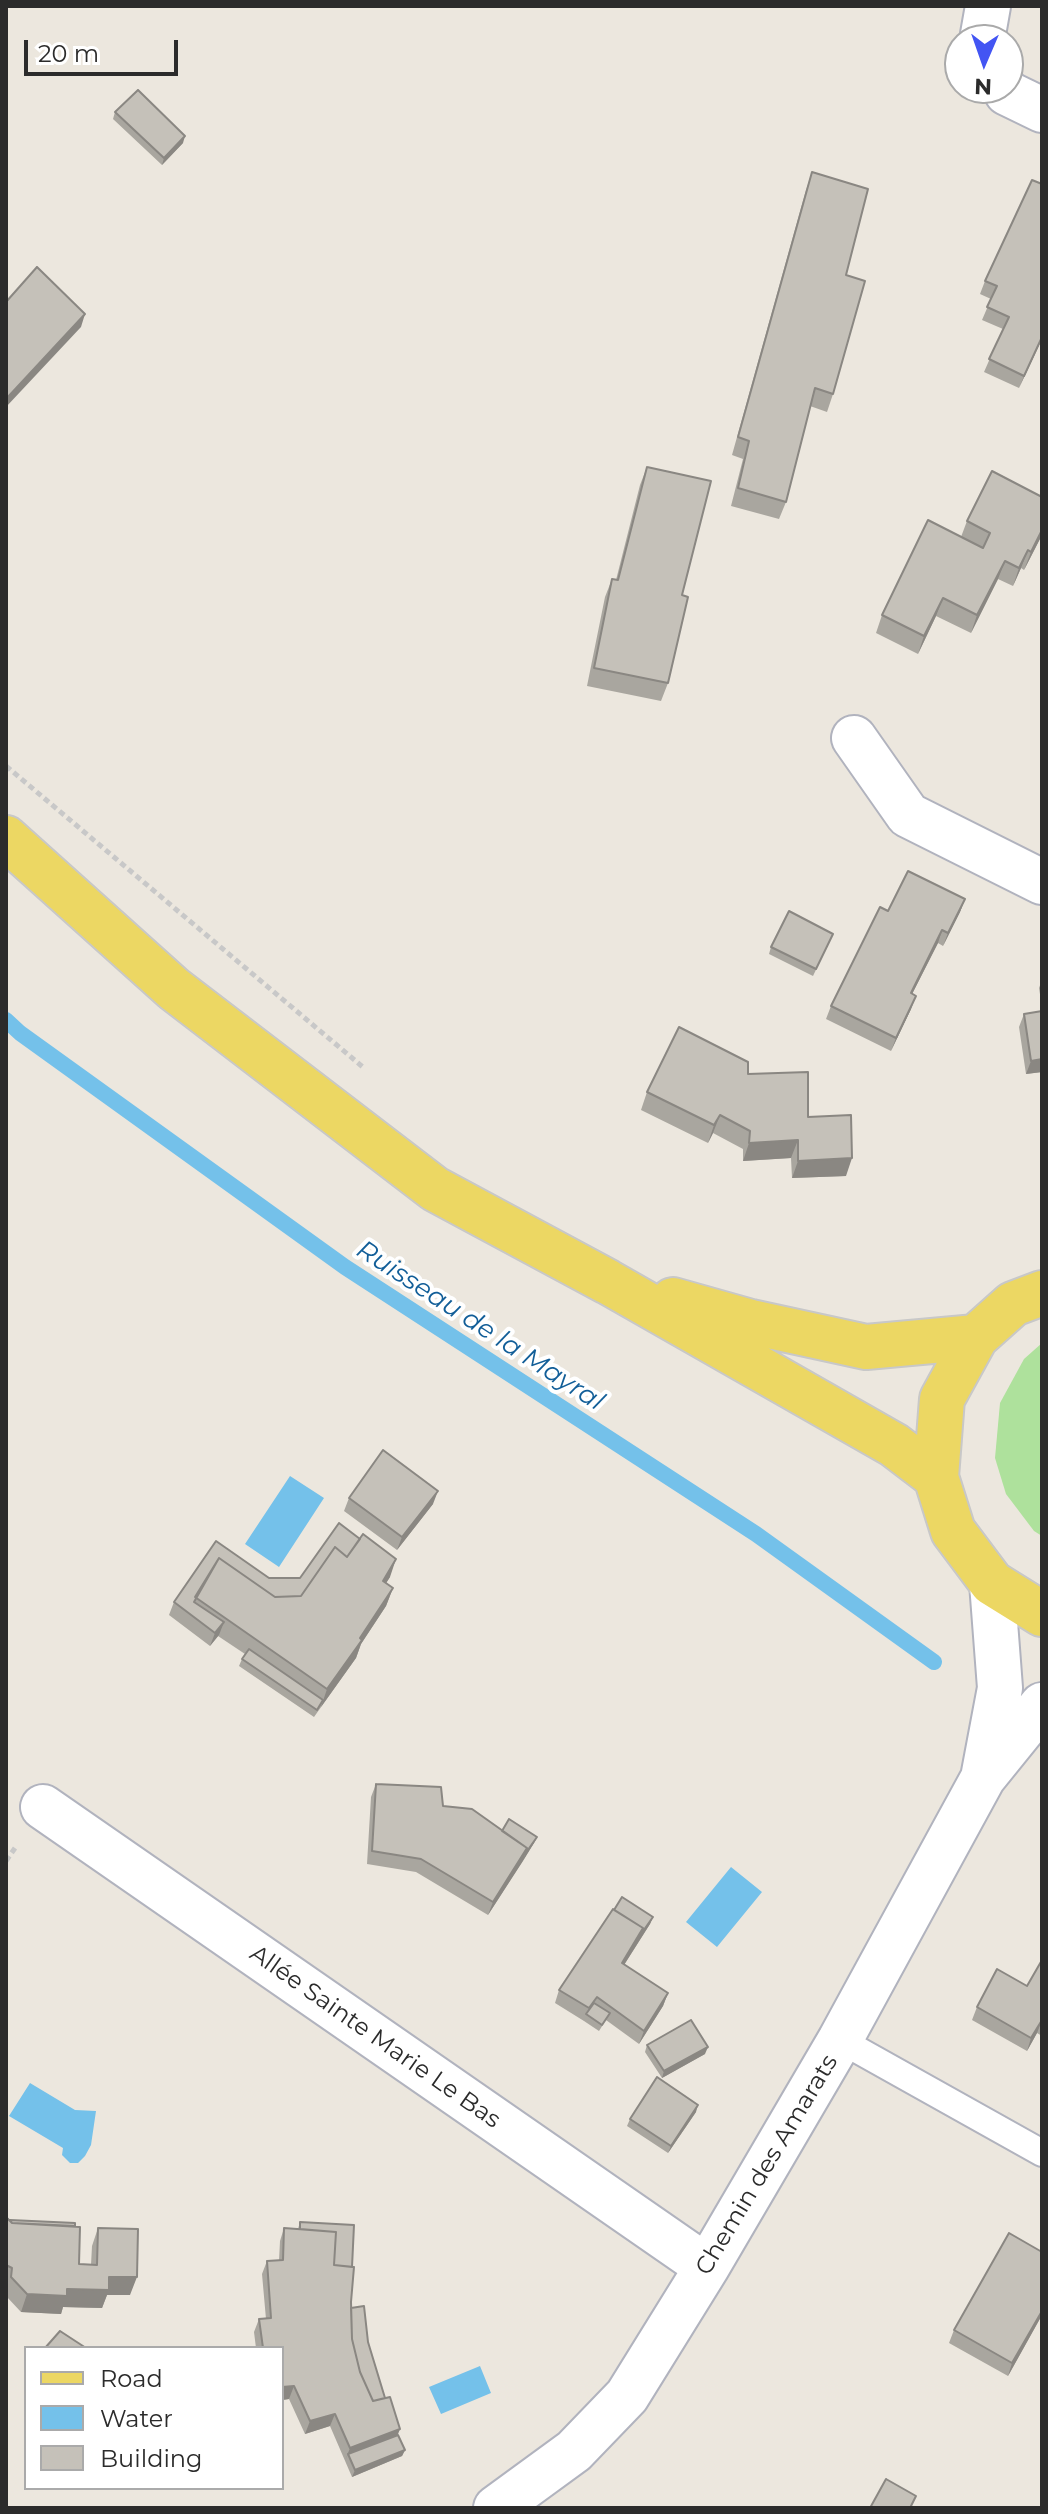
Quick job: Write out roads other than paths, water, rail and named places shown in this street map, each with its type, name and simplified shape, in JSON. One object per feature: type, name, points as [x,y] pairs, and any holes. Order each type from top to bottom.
[{"type":"main road","points":[[6,838],[174,989],[435,1189],[608,1282],[894,1445],[936,1477]]},
{"type":"main road","points":[[608,1282],[751,1322],[866,1347],[976,1337]]},
{"type":"main road","points":[[1042,1293],[1013,1304],[976,1337],[942,1399],[936,1477],[953,1531],[992,1583],[1042,1614]]},
{"type":"street","points":[[1024,101],[1042,110]]},
{"type":"street","points":[[854,738],[908,815],[1042,882]]},
{"type":"street","name":"Chemin des Amarats","points":[[983,1778],[1000,1688],[992,1583]]},
{"type":"street","name":"Chemin des Amarats","points":[[496,2508],[574,2451],[627,2396],[707,2267],[840,2040],[983,1778],[1042,1705]]},
{"type":"street","name":"Allée Sainte Marie Le Bas","points":[[43,1807],[707,2267]]},
{"type":"lane","points":[[840,2040],[1042,2153]]},
{"type":"water","points":[[290,1476],[324,1498],[279,1567],[245,1544]]},
{"type":"water","points":[[731,1867],[762,1892],[717,1947],[686,1922]]},
{"type":"water","points":[[30,2083],[75,2110],[96,2111],[91,2145],[78,2163],[70,2163],[62,2155],[63,2148],[9,2116]]},
{"type":"water","points":[[480,2366],[491,2393],[441,2414],[429,2387]]},
{"type":"waterway","name":"Ruisseau de la Mayral","points":[[6,1020],[345,1267],[756,1534],[934,1662]]}]
